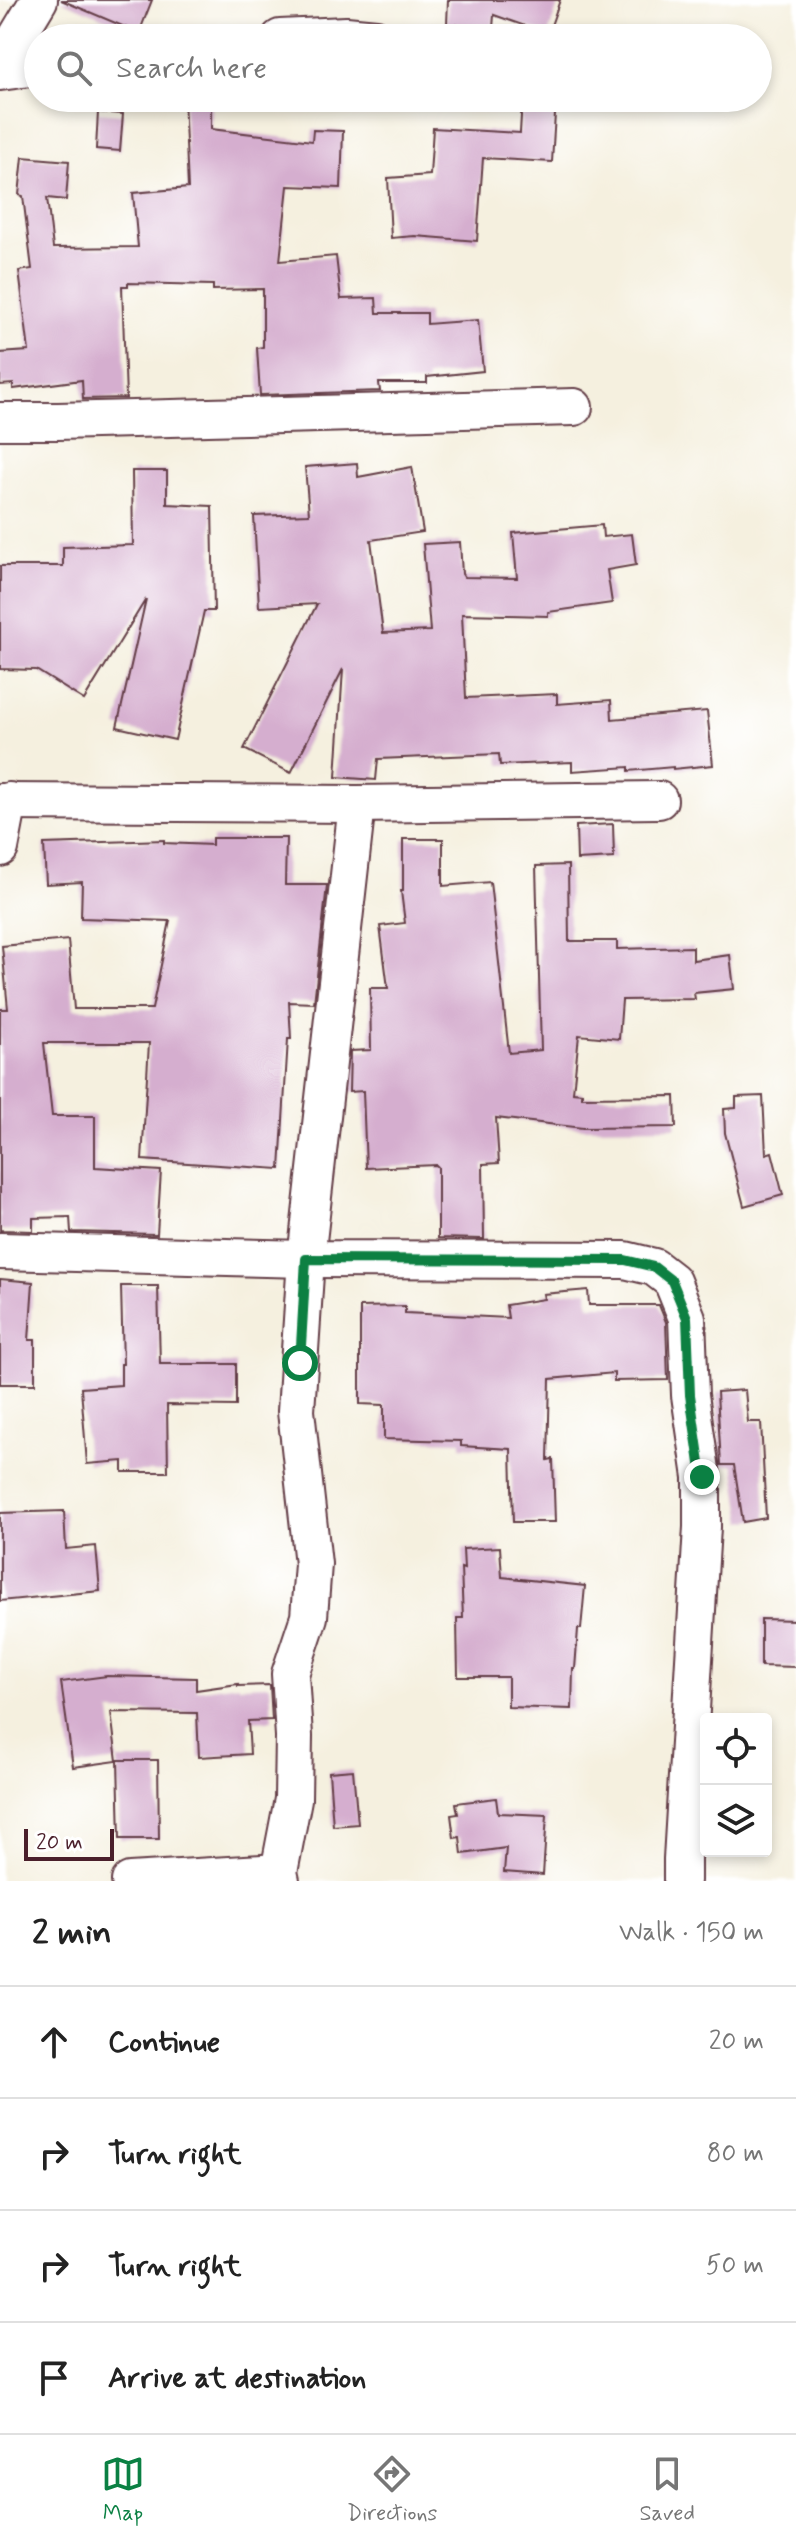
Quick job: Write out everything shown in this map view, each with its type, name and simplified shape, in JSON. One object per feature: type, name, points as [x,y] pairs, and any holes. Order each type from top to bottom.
[{"type":"street","points":[[25,24],[39,0]]},
{"type":"street","points":[[0,65],[24,25]]},
{"type":"street","points":[[0,72],[24,69]]},
{"type":"street","points":[[0,421],[574,407]]},
{"type":"street","points":[[0,848],[5,802],[357,804],[659,800]]},
{"type":"street","points":[[130,1881],[280,1877],[293,1799],[294,1736],[290,1674],[309,1617],[313,1564],[296,1411],[306,1259],[357,804]]},
{"type":"street","points":[[0,1251],[306,1259],[625,1260],[654,1267],[672,1281],[687,1318],[690,1395],[702,1477],[702,1527],[682,1881]]},
{"type":"building","points":[[61,0],[152,0],[143,24],[118,24]]},
{"type":"building","points":[[448,0],[560,0],[552,24],[520,24],[494,15],[493,24],[447,24]]},
{"type":"building","points":[[98,112],[123,114],[120,151],[96,149]]},
{"type":"building","points":[[185,112],[211,112],[211,129],[312,141],[313,130],[343,131],[341,188],[288,186],[280,261],[336,256],[341,299],[376,298],[377,313],[427,313],[427,324],[478,320],[483,371],[427,377],[427,383],[379,383],[380,391],[260,395],[257,348],[263,347],[263,289],[213,290],[213,285],[128,283],[128,286],[122,286],[126,398],[83,399],[82,380],[13,389],[13,384],[0,385],[0,353],[29,351],[19,271],[32,269],[23,196],[19,195],[23,157],[69,161],[66,200],[47,198],[53,248],[138,247],[133,193],[188,188]]},
{"type":"building","points":[[521,112],[555,112],[552,162],[483,158],[477,241],[415,236],[391,238],[388,178],[430,175],[433,128],[520,133]]},
{"type":"building","points":[[357,463],[358,477],[412,467],[423,532],[371,540],[383,633],[430,631],[423,544],[460,542],[464,577],[517,578],[513,533],[602,525],[603,537],[632,534],[636,565],[607,570],[612,603],[548,612],[548,616],[462,614],[466,698],[557,694],[557,704],[611,700],[612,719],[707,711],[713,765],[629,771],[629,767],[572,771],[572,762],[500,765],[499,754],[378,759],[376,780],[336,777],[343,669],[291,773],[244,749],[317,604],[259,607],[254,516],[309,514],[305,467]]},
{"type":"building","points":[[132,471],[167,471],[167,504],[212,506],[214,611],[204,611],[175,740],[117,727],[146,599],[84,700],[36,670],[0,669],[0,566],[63,566],[63,547],[133,545]]},
{"type":"building","points":[[613,824],[614,858],[577,860],[576,826]]},
{"type":"building","points":[[212,838],[286,838],[285,885],[327,885],[314,1003],[289,1002],[291,1039],[288,1039],[280,1169],[142,1160],[149,1043],[44,1043],[52,1116],[95,1116],[95,1167],[161,1171],[157,1234],[71,1232],[70,1217],[33,1218],[33,1231],[0,1230],[0,1009],[8,1009],[2,946],[68,940],[74,1009],[152,1009],[170,921],[81,918],[82,882],[46,884],[44,844],[164,840],[164,843],[212,845]]},
{"type":"building","points":[[403,839],[443,839],[443,886],[490,882],[509,1053],[541,1050],[536,866],[568,865],[569,941],[617,941],[617,949],[693,947],[693,960],[730,955],[734,989],[694,993],[695,999],[622,1000],[619,1039],[579,1035],[573,1092],[582,1093],[582,1097],[675,1096],[676,1127],[583,1128],[496,1118],[499,1163],[483,1164],[484,1239],[438,1238],[436,1165],[366,1168],[363,1091],[349,1092],[350,1051],[371,1050],[370,988],[388,988],[380,926],[405,923],[401,891]]},
{"type":"building","points":[[763,1096],[766,1154],[772,1152],[783,1195],[744,1206],[725,1133],[724,1109],[736,1108],[736,1097]]},
{"type":"building","points":[[0,1279],[33,1282],[29,1340],[35,1340],[35,1384],[0,1384]]},
{"type":"building","points":[[121,1286],[158,1286],[160,1364],[236,1364],[236,1406],[167,1405],[168,1472],[123,1472],[123,1461],[87,1464],[81,1388],[121,1385]]},
{"type":"building","points":[[588,1290],[589,1305],[659,1305],[666,1322],[668,1380],[614,1381],[614,1373],[550,1379],[548,1460],[553,1459],[555,1522],[513,1522],[511,1449],[461,1446],[461,1441],[384,1439],[384,1405],[360,1404],[360,1307],[405,1306],[405,1313],[508,1318],[506,1305],[544,1299],[543,1294]]},
{"type":"building","points":[[745,1390],[748,1422],[761,1422],[766,1518],[743,1522],[734,1465],[721,1465],[717,1392]]},
{"type":"building","points":[[64,1511],[66,1549],[96,1546],[100,1591],[0,1601],[0,1513]]},
{"type":"building","points":[[500,1547],[502,1577],[585,1586],[573,1669],[572,1709],[508,1707],[508,1677],[458,1677],[457,1618],[463,1618],[463,1549]]},
{"type":"building","points":[[761,1619],[796,1620],[796,1667],[761,1666]]},
{"type":"building","points":[[107,1676],[196,1678],[196,1690],[238,1684],[270,1685],[272,1720],[248,1721],[250,1754],[199,1757],[197,1713],[111,1712],[117,1761],[73,1767],[61,1682]]},
{"type":"building","points":[[118,1760],[158,1760],[159,1839],[120,1839]]},
{"type":"building","points":[[353,1770],[358,1824],[333,1826],[329,1772]]},
{"type":"building","points":[[496,1798],[498,1813],[547,1815],[543,1875],[504,1872],[506,1848],[462,1854],[460,1837],[454,1838],[451,1815],[458,1814],[456,1803]]},
{"type":"route","points":[[300,1363],[306,1259],[625,1260],[654,1267],[672,1281],[687,1318],[690,1395],[702,1477]]}]
